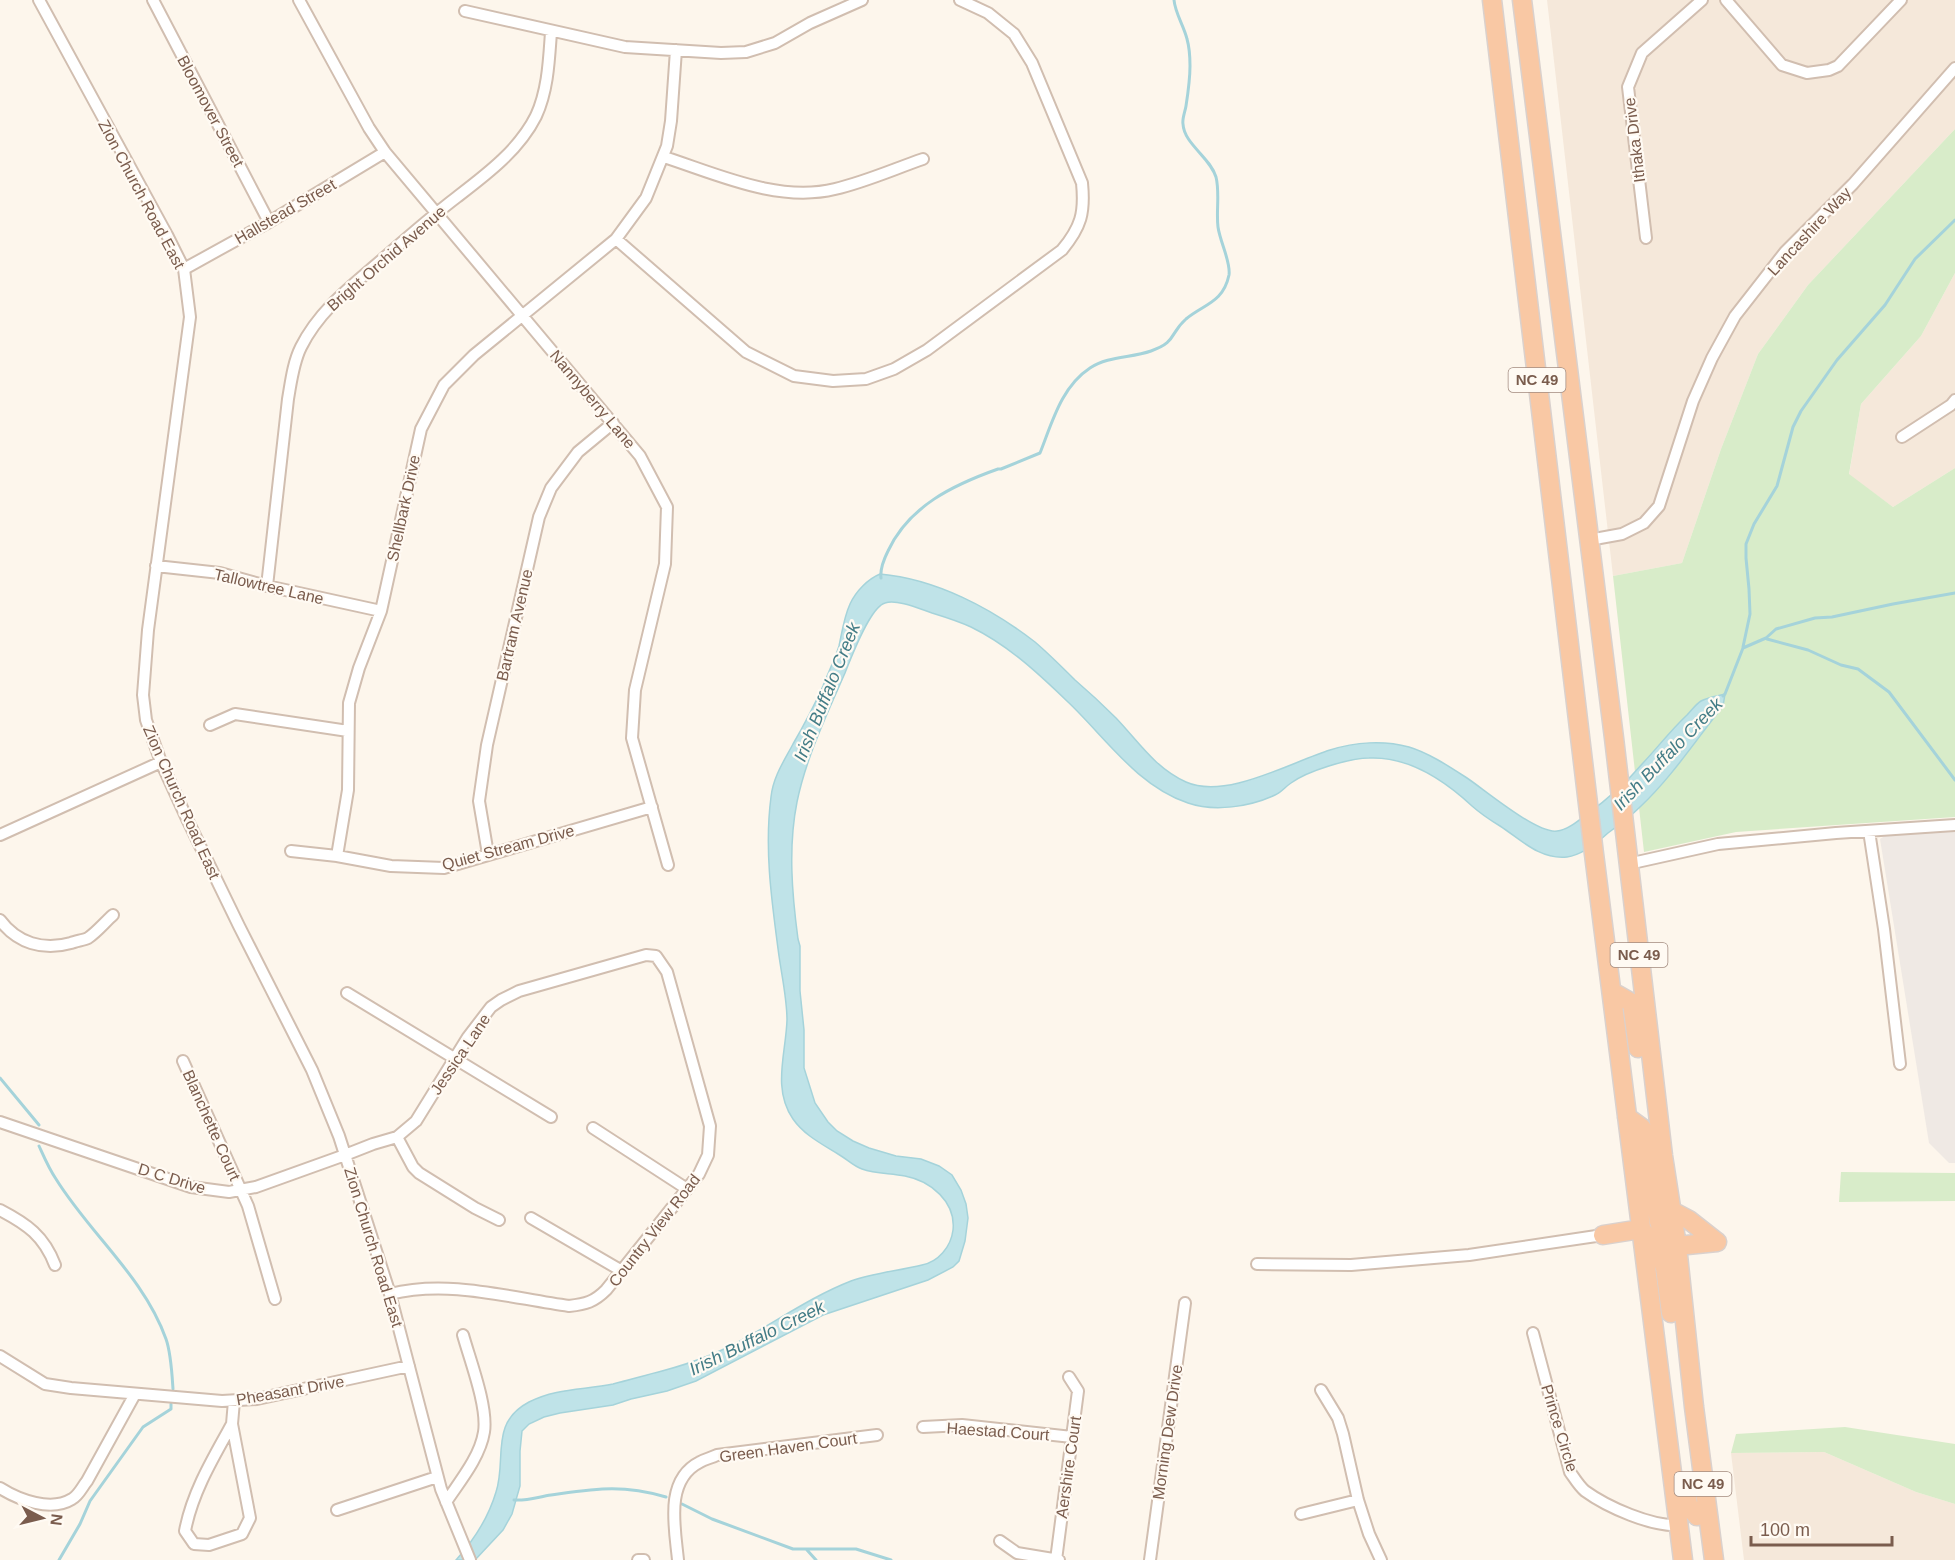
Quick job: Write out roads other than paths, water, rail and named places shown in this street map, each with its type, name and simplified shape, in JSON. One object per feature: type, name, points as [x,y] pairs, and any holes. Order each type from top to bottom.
[{"type":"highway","name":"NC 49","points":[[1492,0],[1594,855],[1683,1560]]},
{"type":"highway","name":"NC 49","points":[[1522,0],[1714,1560]]},
{"type":"highway","points":[[1612,996],[1618,995],[1632,1004],[1641,1068],[1653,1075]]},
{"type":"highway","points":[[1627,1117],[1642,1128],[1659,1222],[1665,1232],[1677,1246],[1717,1242],[1689,1220],[1670,1210]]},
{"type":"highway","points":[[1603,1235],[1641,1229],[1659,1250],[1665,1268],[1675,1344],[1687,1349]]},
{"type":"highway","points":[[1603,1235],[1644,1255]]},
{"type":"highway","points":[[1668,1441],[1680,1448],[1688,1505],[1697,1516],[1707,1514]]},
{"type":"street","name":"Zion Church Road East","points":[[39,0],[167,235],[183,269],[190,317],[156,566],[143,695],[146,720],[161,762],[239,926],[312,1070],[345,1155],[390,1294],[437,1477],[470,1560]]},
{"type":"street","name":"Bloomover Street","points":[[153,0],[269,222]]},
{"type":"street","name":"Nannyberry Lane","points":[[299,0],[363,118],[386,152],[640,456],[667,507],[665,564],[635,690],[632,738],[668,865]]},
{"type":"street","points":[[465,11],[625,47],[721,53],[746,52],[775,43],[810,23],[862,0]]},
{"type":"street","points":[[615,239],[746,352],[794,375],[833,381],[866,379],[894,369],[927,350],[1062,250],[1075,234],[1081,220],[1084,203],[1082,183],[1032,63],[1014,34],[988,13],[960,0]]},
{"type":"street","name":"Ithaka Drive","points":[[1646,238],[1628,87],[1642,53],[1702,0]]},
{"type":"street","points":[[1725,0],[1782,65],[1807,74],[1838,66],[1901,0]]},
{"type":"street","name":"Bright Orchid Avenue","points":[[267,586],[288,399],[292,371],[300,348],[316,322],[333,302],[436,213],[492,170],[514,148],[536,116],[547,81],[551,32]]},
{"type":"street","name":"Shellbark Drive","points":[[337,856],[348,790],[349,703],[359,668],[381,611],[421,429],[444,385],[474,355],[522,314],[615,239],[646,198],[664,157],[671,121],[676,50]]},
{"type":"street","name":"Lancashire Way","points":[[1589,540],[1622,534],[1644,523],[1659,506],[1693,401],[1712,358],[1735,316],[1785,252],[1853,184],[1955,68]]},
{"type":"street","name":"Hallstead Street","points":[[183,269],[269,222],[386,152]]},
{"type":"street","points":[[664,157],[748,184],[787,191],[809,192],[834,189],[923,159]]},
{"type":"street","points":[[1902,437],[1951,405],[1955,400]]},
{"type":"street","name":"Bartram Avenue","points":[[488,854],[479,801],[487,745],[539,517],[551,488],[578,452],[613,423]]},
{"type":"street","name":"Tallowtree Lane","points":[[156,566],[220,573],[267,586],[381,611]]},
{"type":"street","points":[[210,725],[235,714],[348,731]]},
{"type":"street","points":[[0,835],[161,762]]},
{"type":"street","name":"Quiet Stream Drive","points":[[291,851],[337,856],[391,866],[444,868],[652,807]]},
{"type":"street","points":[[1628,864],[1718,844],[1955,825]]},
{"type":"street","points":[[1869,831],[1884,929],[1900,1064]]},
{"type":"street","points":[[0,920],[8,931],[22,940],[39,945],[58,946],[88,938],[113,915]]},
{"type":"street","name":"Jessica Lane","points":[[345,1155],[397,1137],[416,1121],[468,1037],[491,1007],[501,1000],[519,991],[646,955],[656,956]]},
{"type":"street","name":"Country View Road","points":[[390,1294],[416,1289],[452,1288],[569,1306],[588,1304],[597,1300],[622,1271],[699,1174],[708,1155],[710,1126],[667,972],[656,956]]},
{"type":"street","points":[[347,993],[551,1117]]},
{"type":"street","name":"Blanchette Court","points":[[183,1061],[241,1190],[255,1227],[274,1299]]},
{"type":"street","name":"D C Drive","points":[[0,1122],[191,1187],[229,1192],[256,1187],[345,1155]]},
{"type":"street","points":[[593,1128],[687,1189]]},
{"type":"street","points":[[397,1137],[419,1173],[475,1208],[499,1220]]},
{"type":"street","points":[[0,1210],[12,1216],[41,1238],[49,1249],[55,1265]]},
{"type":"street","points":[[531,1218],[622,1271]]},
{"type":"street","points":[[1257,1264],[1350,1265],[1469,1255],[1603,1235]]},
{"type":"street","name":"Morning Dew Drive","points":[[1150,1560],[1185,1303]]},
{"type":"street","name":"Prince Circle","points":[[1533,1333],[1570,1472],[1578,1484],[1599,1499],[1644,1521],[1668,1526],[1678,1525]]},
{"type":"street","points":[[446,1502],[470,1466],[484,1431],[484,1416],[463,1335]]},
{"type":"street","name":"Pheasant Drive","points":[[0,1356],[45,1384],[135,1394],[234,1401],[257,1399],[409,1365]]},
{"type":"street","name":"Aershire Court","points":[[1057,1560],[1078,1391],[1069,1377]]},
{"type":"street","points":[[1321,1390],[1338,1418],[1358,1500],[1369,1534],[1381,1560]]},
{"type":"street","points":[[1,1489],[12,1495],[41,1503],[62,1503],[71,1499],[79,1493],[87,1481],[135,1394]]},
{"type":"street","points":[[232,1424],[206,1472],[187,1519],[185,1531],[194,1544],[208,1545],[242,1534],[250,1518],[232,1424],[234,1401]]},
{"type":"street","name":"Haestad Court","points":[[923,1427],[962,1425],[1072,1437]]},
{"type":"street","name":"Green Haven Court","points":[[678,1560],[674,1502],[681,1480],[698,1463],[717,1455],[877,1435]]},
{"type":"street","points":[[337,1510],[437,1477]]},
{"type":"street","points":[[1301,1514],[1358,1500]]},
{"type":"street","points":[[1000,1541],[1017,1553],[1057,1560]]},
{"type":"street","points":[[638,1560],[644,1560]]},
{"type":"water","points":[[880,574],[922,582],[942,589],[1000,618],[1040,647],[1106,708],[1156,762],[1186,782],[1202,786],[1239,783],[1340,747],[1390,743],[1409,747],[1432,757],[1467,778],[1524,819],[1548,830],[1557,831],[1565,829],[1602,803],[1630,777],[1699,702],[1725,694],[1723,706],[1673,771],[1640,807],[1589,848],[1573,856],[1557,857],[1531,848],[1482,814],[1438,779],[1412,765],[1384,758],[1351,760],[1329,766],[1298,778],[1275,795],[1255,803],[1220,808],[1188,803],[1153,785],[1137,773],[1045,681],[998,642],[952,619],[909,605],[890,602],[879,607],[867,623],[818,736],[801,786],[794,819],[792,870],[800,946],[804,1068],[815,1103],[837,1131],[869,1148],[896,1156],[921,1159],[939,1166],[952,1175],[961,1190],[968,1218],[959,1261],[953,1267],[928,1280],[823,1315],[696,1381],[613,1405],[544,1417],[529,1424],[522,1431],[520,1486],[512,1514],[503,1530],[475,1560],[456,1560],[480,1529],[493,1502],[499,1480],[504,1431],[509,1420],[529,1402],[549,1394],[619,1382],[673,1368],[707,1356],[739,1342],[812,1300],[851,1281],[933,1261],[943,1253],[950,1242],[953,1220],[940,1194],[915,1179],[859,1168],[802,1130],[793,1119],[783,1096],[782,1071],[787,1012],[770,876],[768,837],[772,790],[779,769],[823,686],[839,646],[850,604],[863,586]]},
{"type":"waterway","points":[[881,578],[884,561],[897,535],[920,509],[965,482],[1040,453],[1059,406],[1080,376],[1104,361],[1159,348],[1169,341],[1186,319],[1212,302],[1222,292],[1229,270],[1218,227],[1218,189],[1213,170],[1184,131],[1183,120],[1190,56],[1174,0]]},
{"type":"waterway","points":[[1743,647],[1750,614],[1746,544],[1754,524],[1777,486],[1793,427],[1801,411],[1837,360],[1885,305],[1915,259],[1955,220]]},
{"type":"waterway","name":"Irish Buffalo Creek","points":[[1723,696],[1743,648],[1766,638],[1776,629],[1815,618],[1832,617],[1955,593]]},
{"type":"waterway","points":[[1767,639],[1808,650],[1841,665],[1858,669],[1889,692],[1955,780]]},
{"type":"waterway","points":[[0,1078],[39,1125]]},
{"type":"waterway","points":[[39,1146],[51,1171],[70,1199],[130,1276],[156,1317],[168,1345],[173,1389]]},
{"type":"waterway","points":[[59,1560],[80,1524],[90,1501],[143,1427],[171,1409],[171,1404]]},
{"type":"waterway","points":[[514,1500],[608,1489],[635,1490],[666,1497]]},
{"type":"waterway","points":[[682,1504],[712,1519],[793,1549],[856,1549],[891,1560]]},
{"type":"waterway","points":[[807,1550],[816,1560]]}]
